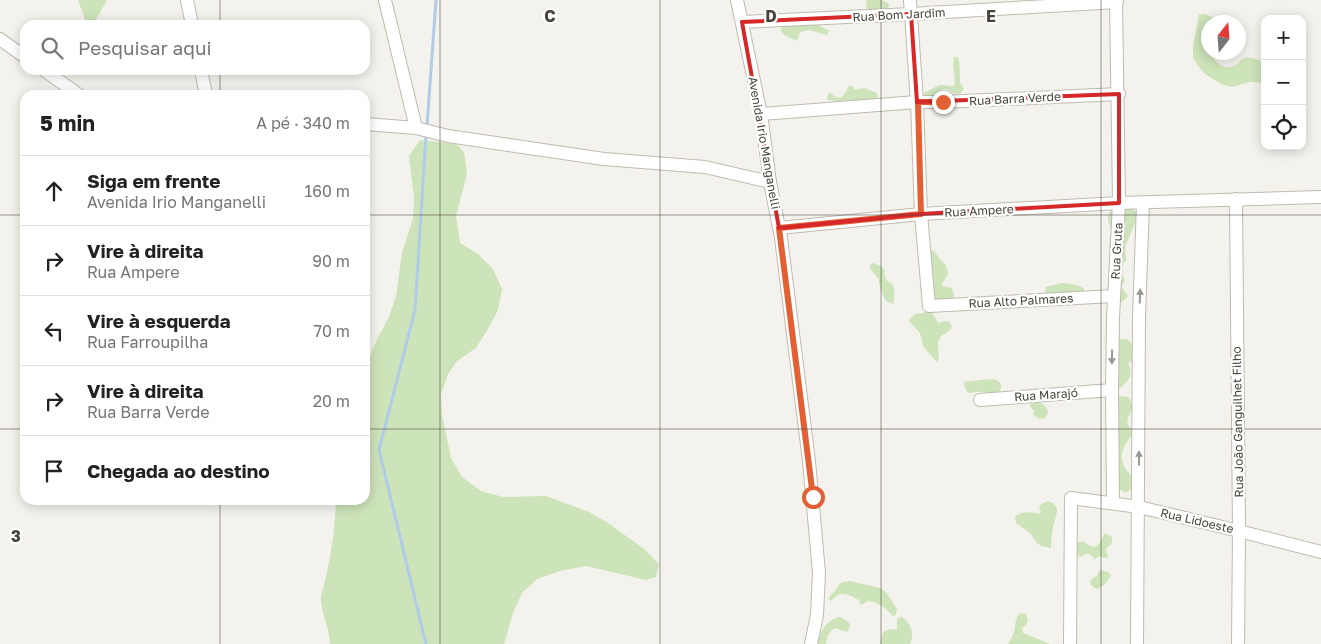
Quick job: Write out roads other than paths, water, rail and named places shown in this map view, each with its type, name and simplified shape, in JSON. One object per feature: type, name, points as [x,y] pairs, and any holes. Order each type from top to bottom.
[{"type":"street","points":[[187,0],[191,20]]},
{"type":"street","points":[[385,0],[416,128]]},
{"type":"street","name":"Avenida Irio Manganelli","points":[[737,0],[761,114],[770,182],[779,228],[809,461],[819,573],[817,615],[811,644]]},
{"type":"street","points":[[910,0],[918,102],[921,214]]},
{"type":"street","name":"Rua Bom Jardim","points":[[742,22],[1116,1]]},
{"type":"street","name":"Rua Gruta","points":[[1113,503],[1112,390],[1114,296],[1119,203],[1119,94],[1116,1]]},
{"type":"street","points":[[0,39],[20,53]]},
{"type":"street","points":[[51,75],[72,90]]},
{"type":"street","points":[[202,75],[205,90]]},
{"type":"street","name":"Rua Barra Verde","points":[[761,114],[918,102],[1119,94]]},
{"type":"street","points":[[370,124],[416,128],[448,136],[604,159],[706,167],[770,182]]},
{"type":"street","name":"Rua Ampere","points":[[779,228],[921,214],[1119,203],[1321,197]]},
{"type":"street","name":"Rua João Ganguilhet Filho","points":[[1236,200],[1239,531],[1238,644]]},
{"type":"street","name":"Rua Gruta","points":[[1137,644],[1139,317],[1143,203]]},
{"type":"street","name":"Rua Alto Palmares","points":[[921,214],[928,306],[1114,296]]},
{"type":"street","name":"Rua Marajó","points":[[980,400],[1112,390]]},
{"type":"street","name":"Rua Lidoeste","points":[[1070,644],[1071,498],[1138,507],[1321,552]]},
{"type":"waterway","points":[[427,126],[436,0]]},
{"type":"waterway","points":[[426,135],[415,310],[379,450],[426,644]]}]
